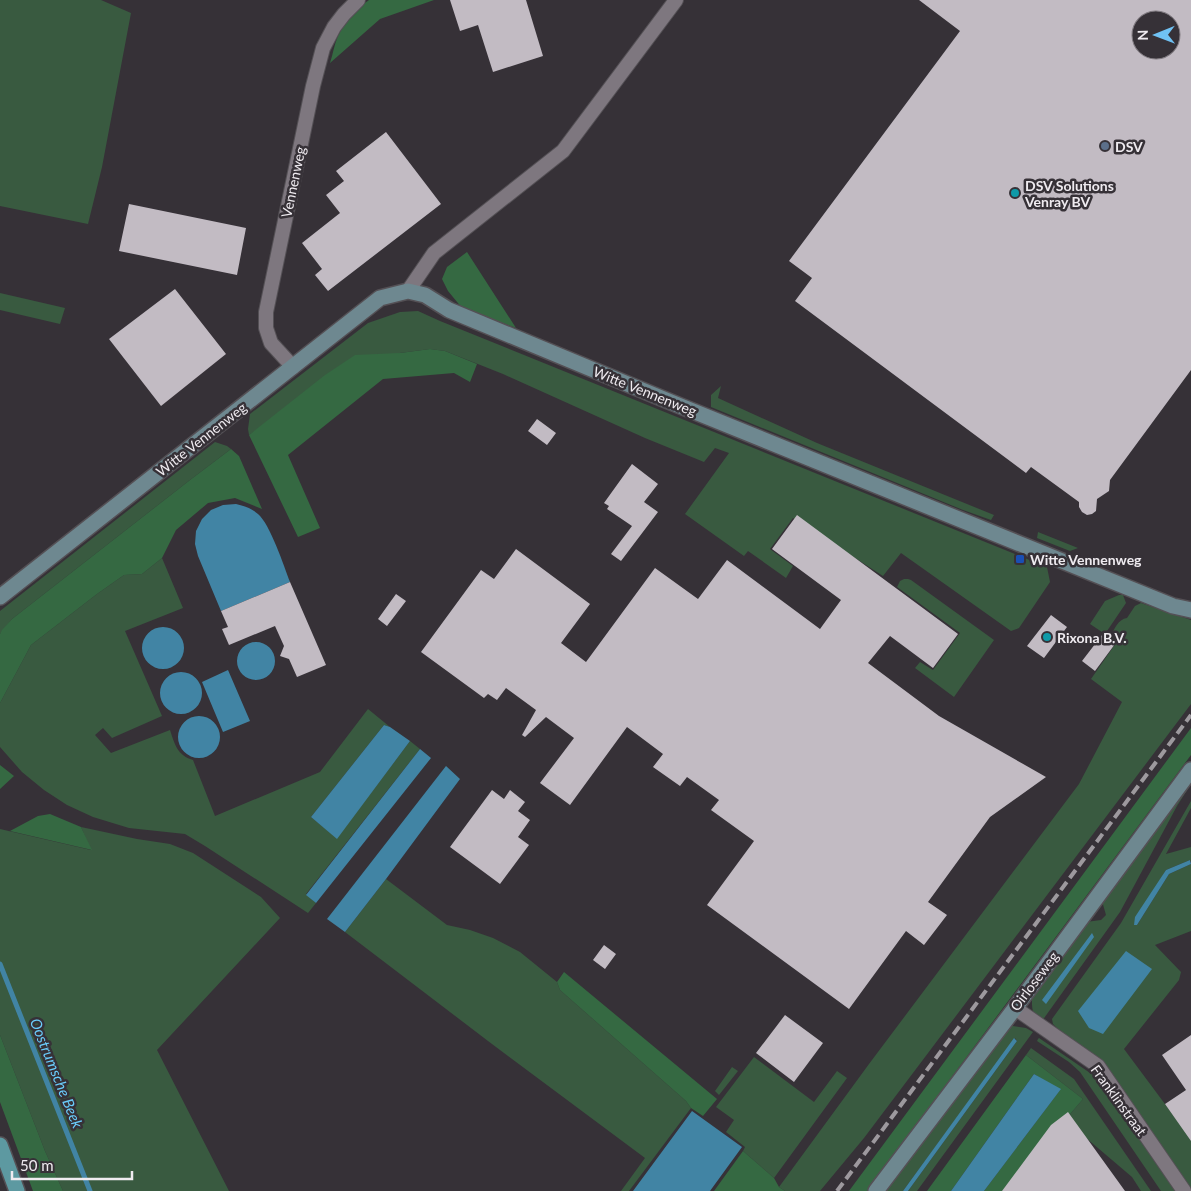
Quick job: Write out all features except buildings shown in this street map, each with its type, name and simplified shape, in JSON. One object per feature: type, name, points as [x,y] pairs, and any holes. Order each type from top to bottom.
[{"type":"main road","points":[[0,1145],[17,1191]]},
{"type":"street","name":"Vennenweg","points":[[292,367],[271,343],[266,328],[266,312],[313,86],[323,48],[334,26],[358,0]]},
{"type":"street","points":[[408,291],[434,253],[562,151],[676,0]]},
{"type":"street","name":"Witte Vennenweg","points":[[0,597],[380,298],[408,291],[425,295],[449,310],[687,409],[1173,606],[1191,610]]},
{"type":"street","name":"Oirloseweg","points":[[876,1191],[1015,1008],[1191,770]]},
{"type":"street","name":"Franklinstraat","points":[[1015,1008],[1098,1066],[1184,1191]]},
{"type":"green space","points":[[0,0],[101,0],[131,13],[102,167],[88,224],[0,206]]},
{"type":"green space","points":[[369,0],[434,0],[380,19],[330,63],[335,43],[347,21]]},
{"type":"green space","points":[[467,252],[516,328],[462,308],[448,291],[442,279],[447,267]]},
{"type":"green space","points":[[0,293],[65,308],[60,324],[0,310]]},
{"type":"green space","points":[[418,311],[1047,567],[1050,582],[1019,628],[1011,631],[901,553],[883,576],[793,518],[770,549],[793,566],[786,578],[748,551],[744,556],[685,514],[729,453],[715,448],[704,462],[645,438],[503,374],[445,351],[430,349],[400,353],[265,424],[249,435],[250,414],[368,323],[400,312]]},
{"type":"green space","points":[[430,349],[445,351],[477,364],[470,382],[454,373],[383,379],[288,455],[320,528],[298,537],[249,435],[325,375],[355,355],[400,353]]},
{"type":"green space","points":[[721,386],[718,398],[817,443],[994,515],[991,520],[963,510],[711,407],[711,395]]},
{"type":"green space","points":[[215,442],[231,449],[12,619],[0,634],[0,611]]},
{"type":"green space","points":[[231,449],[239,456],[262,509],[235,498],[208,503],[176,530],[162,558],[142,574],[124,575],[31,645],[0,703],[0,634],[12,619]]},
{"type":"green space","points":[[1038,532],[1078,548],[1070,551],[1037,538]]},
{"type":"green space","points":[[162,558],[183,608],[125,631],[162,716],[112,738],[103,728],[95,735],[111,753],[170,730],[175,745],[180,752],[193,760],[215,816],[320,772],[368,709],[390,727],[384,725],[311,817],[337,838],[410,741],[420,749],[306,894],[316,903],[308,913],[185,834],[129,828],[93,817],[67,805],[44,790],[22,772],[0,747],[0,703],[31,645],[124,575],[142,574]]},
{"type":"green space","points":[[904,579],[911,580],[994,640],[954,697],[915,668],[920,662],[933,670],[960,633],[897,587],[900,581]]},
{"type":"green space","points":[[1123,595],[1126,603],[1105,634],[1090,624],[1105,601]]},
{"type":"green space","points":[[1141,603],[1191,620],[1191,704],[864,1138],[820,1191],[785,1191],[779,1187],[1079,784],[1122,702],[1091,679],[1116,643],[1110,637],[1117,625],[1121,620],[1127,618],[1135,606]]},
{"type":"green space","points":[[1191,728],[1191,755],[867,1191],[849,1191]]},
{"type":"green space","points":[[0,765],[14,776],[0,789]]},
{"type":"green space","points":[[1191,777],[1191,784],[1177,806],[1120,912],[1042,1021],[1033,1010],[1032,996],[1086,922],[1101,920],[1106,915],[1102,901]]},
{"type":"green space","points":[[1191,801],[1191,808],[1166,854],[1191,847],[1191,862],[1190,860],[1166,870],[1134,925],[1137,925],[1169,874],[1191,864],[1191,931],[1155,945],[1181,972],[1179,980],[1124,1049],[1191,1139],[1191,1189],[1104,1064],[1059,1030],[1053,1024],[1052,1019],[1121,923]]},
{"type":"green space","points":[[50,814],[81,827],[92,850],[10,831],[38,816]]},
{"type":"green space","points":[[81,827],[170,844],[193,853],[261,897],[280,918],[157,1050],[229,1191],[63,1191],[45,1151],[0,1035],[0,829],[91,850]]},
{"type":"green space","points":[[386,879],[447,925],[493,938],[520,952],[557,982],[560,990],[686,1101],[691,1108],[629,1191],[621,1191],[645,1158],[345,932]]},
{"type":"green space","points":[[564,972],[717,1099],[703,1116],[691,1108],[686,1101],[560,990],[557,982]]},
{"type":"green space","points":[[1006,1025],[1026,1028],[1033,1032],[917,1191],[908,1191],[1017,1041],[1015,1038],[903,1191],[886,1191]]},
{"type":"green space","points":[[0,1035],[45,1151],[63,1191],[33,1191],[0,1102]]},
{"type":"green space","points":[[1039,1038],[1093,1075],[1102,1085],[1175,1191],[1161,1191],[1080,1072],[1069,1062],[1037,1041]]},
{"type":"green space","points":[[1031,1048],[1074,1079],[1151,1191],[1141,1191],[1132,1177],[1065,1120],[1083,1099],[1026,1055]]},
{"type":"green space","points":[[1026,1055],[1083,1099],[1065,1120],[1016,1191],[984,1191],[1060,1090],[1034,1074],[951,1191],[927,1191]]},
{"type":"green space","points":[[754,1057],[814,1102],[837,1071],[847,1078],[774,1178],[743,1151],[745,1147],[726,1132],[734,1120],[716,1107]]},
{"type":"green space","points":[[732,1067],[738,1071],[719,1095],[715,1091]]},
{"type":"green space","points":[[743,1151],[774,1178],[779,1187],[785,1191],[714,1191]]},
{"type":"water","points":[[236,504],[245,506],[263,519],[290,582],[221,611],[198,556],[195,544],[196,531],[202,519],[211,510],[223,505]]},
{"type":"water","points":[[159,627],[167,627],[178,633],[184,648],[178,663],[167,669],[159,669],[148,663],[142,652],[142,644],[148,633]]},
{"type":"water","points":[[256,642],[270,647],[275,661],[270,675],[256,680],[242,675],[237,661],[242,647]]},
{"type":"water","points":[[228,670],[250,721],[223,732],[202,682]]},
{"type":"water","points":[[177,672],[185,672],[196,678],[202,693],[196,708],[185,714],[177,714],[166,708],[160,697],[160,689],[166,678]]},
{"type":"water","points":[[195,716],[203,716],[214,722],[220,737],[214,752],[203,758],[195,758],[184,752],[178,741],[178,733],[184,722]]},
{"type":"water","points":[[384,725],[410,741],[337,839],[311,817]]},
{"type":"water","points":[[420,749],[431,758],[316,903],[306,895]]},
{"type":"water","points":[[446,766],[460,779],[345,932],[327,919]]},
{"type":"water","points":[[1190,860],[1191,864],[1169,874],[1137,925],[1134,925],[1135,917],[1166,870]]},
{"type":"water","points":[[1092,933],[1094,937],[1046,1004],[1042,1000]]},
{"type":"water","points":[[1126,951],[1152,969],[1103,1034],[1089,1028],[1078,1011]]},
{"type":"water","points":[[1014,1038],[1017,1041],[908,1191],[903,1191]]},
{"type":"water","points":[[1034,1074],[1061,1089],[984,1191],[951,1191]]},
{"type":"water","points":[[692,1111],[742,1147],[710,1191],[633,1191]]},
{"type":"waterway","name":"Oostrumsche Beek","points":[[0,964],[90,1191]]},
{"type":"railway","points":[[837,1191],[1191,715]]},
{"type":"place","name":"DSV","points":[[1105,146]]},
{"type":"place","name":"DSV Solutions Venray BV","points":[[1015,193]]},
{"type":"place","name":"Witte Vennenweg","points":[[1020,559]]},
{"type":"place","name":"Rixona B.V.","points":[[1047,637]]}]
